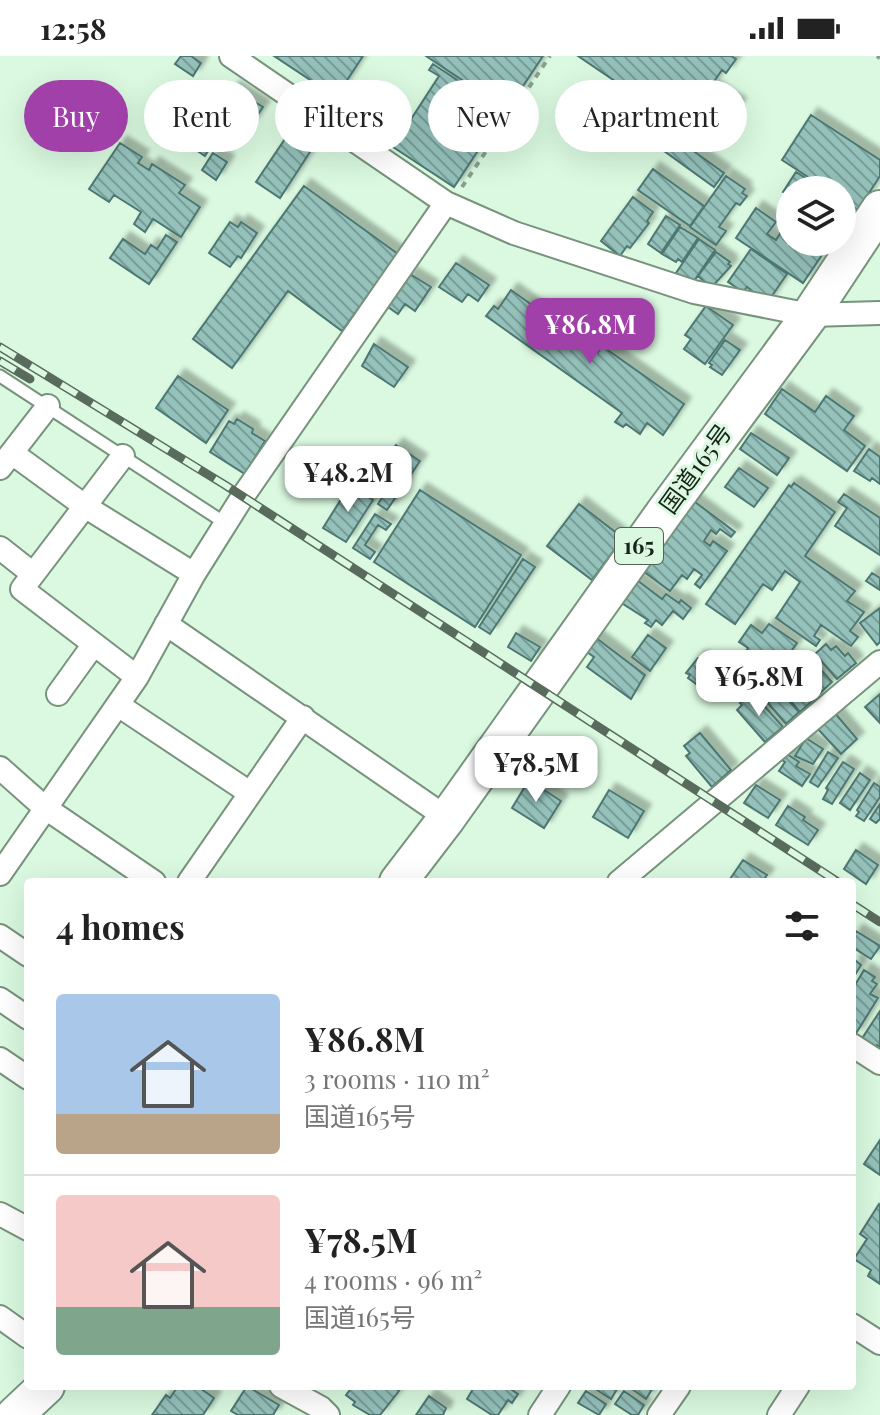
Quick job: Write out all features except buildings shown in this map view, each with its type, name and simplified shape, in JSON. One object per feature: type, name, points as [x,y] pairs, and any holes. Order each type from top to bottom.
[{"type":"highway","name":"国道165号","points":[[401,878],[810,315],[880,209]]},
{"type":"highway","points":[[15,1415],[42,1390]]},
{"type":"street","points":[[231,56],[446,203],[514,233],[694,292],[810,315],[880,313]]},
{"type":"street","points":[[0,874],[137,677],[225,523],[446,203]]},
{"type":"street","points":[[48,406],[6,460],[194,574]]},
{"type":"street","points":[[123,456],[22,589],[137,677]]},
{"type":"street","points":[[0,548],[33,574]]},
{"type":"street","points":[[166,624],[447,818]]},
{"type":"street","points":[[58,694],[94,644]]},
{"type":"street","points":[[624,878],[880,662]]},
{"type":"street","points":[[118,705],[250,793]]},
{"type":"street","points":[[192,878],[303,717]]},
{"type":"street","points":[[0,768],[44,807],[148,878]]},
{"type":"street","points":[[0,936],[24,952]]},
{"type":"street","points":[[0,999],[24,1015]]},
{"type":"street","points":[[856,1048],[880,1063]]},
{"type":"street","points":[[0,1059],[24,1075]]},
{"type":"street","points":[[0,1214],[24,1225]]},
{"type":"street","points":[[0,1317],[24,1334]]},
{"type":"street","points":[[856,1328],[880,1343]]},
{"type":"street","points":[[288,1390],[328,1415]]},
{"type":"street","points":[[540,1415],[556,1390]]},
{"type":"street","points":[[659,1415],[676,1390]]},
{"type":"street","points":[[779,1415],[795,1390]]},
{"type":"lane","points":[[0,376],[225,523]]},
{"type":"path","points":[[446,203],[458,192],[550,56]]},
{"type":"railway","points":[[0,347],[225,485],[832,878]]},
{"type":"railway","points":[[0,361],[30,379]]},
{"type":"railway","points":[[856,907],[880,922]]}]
